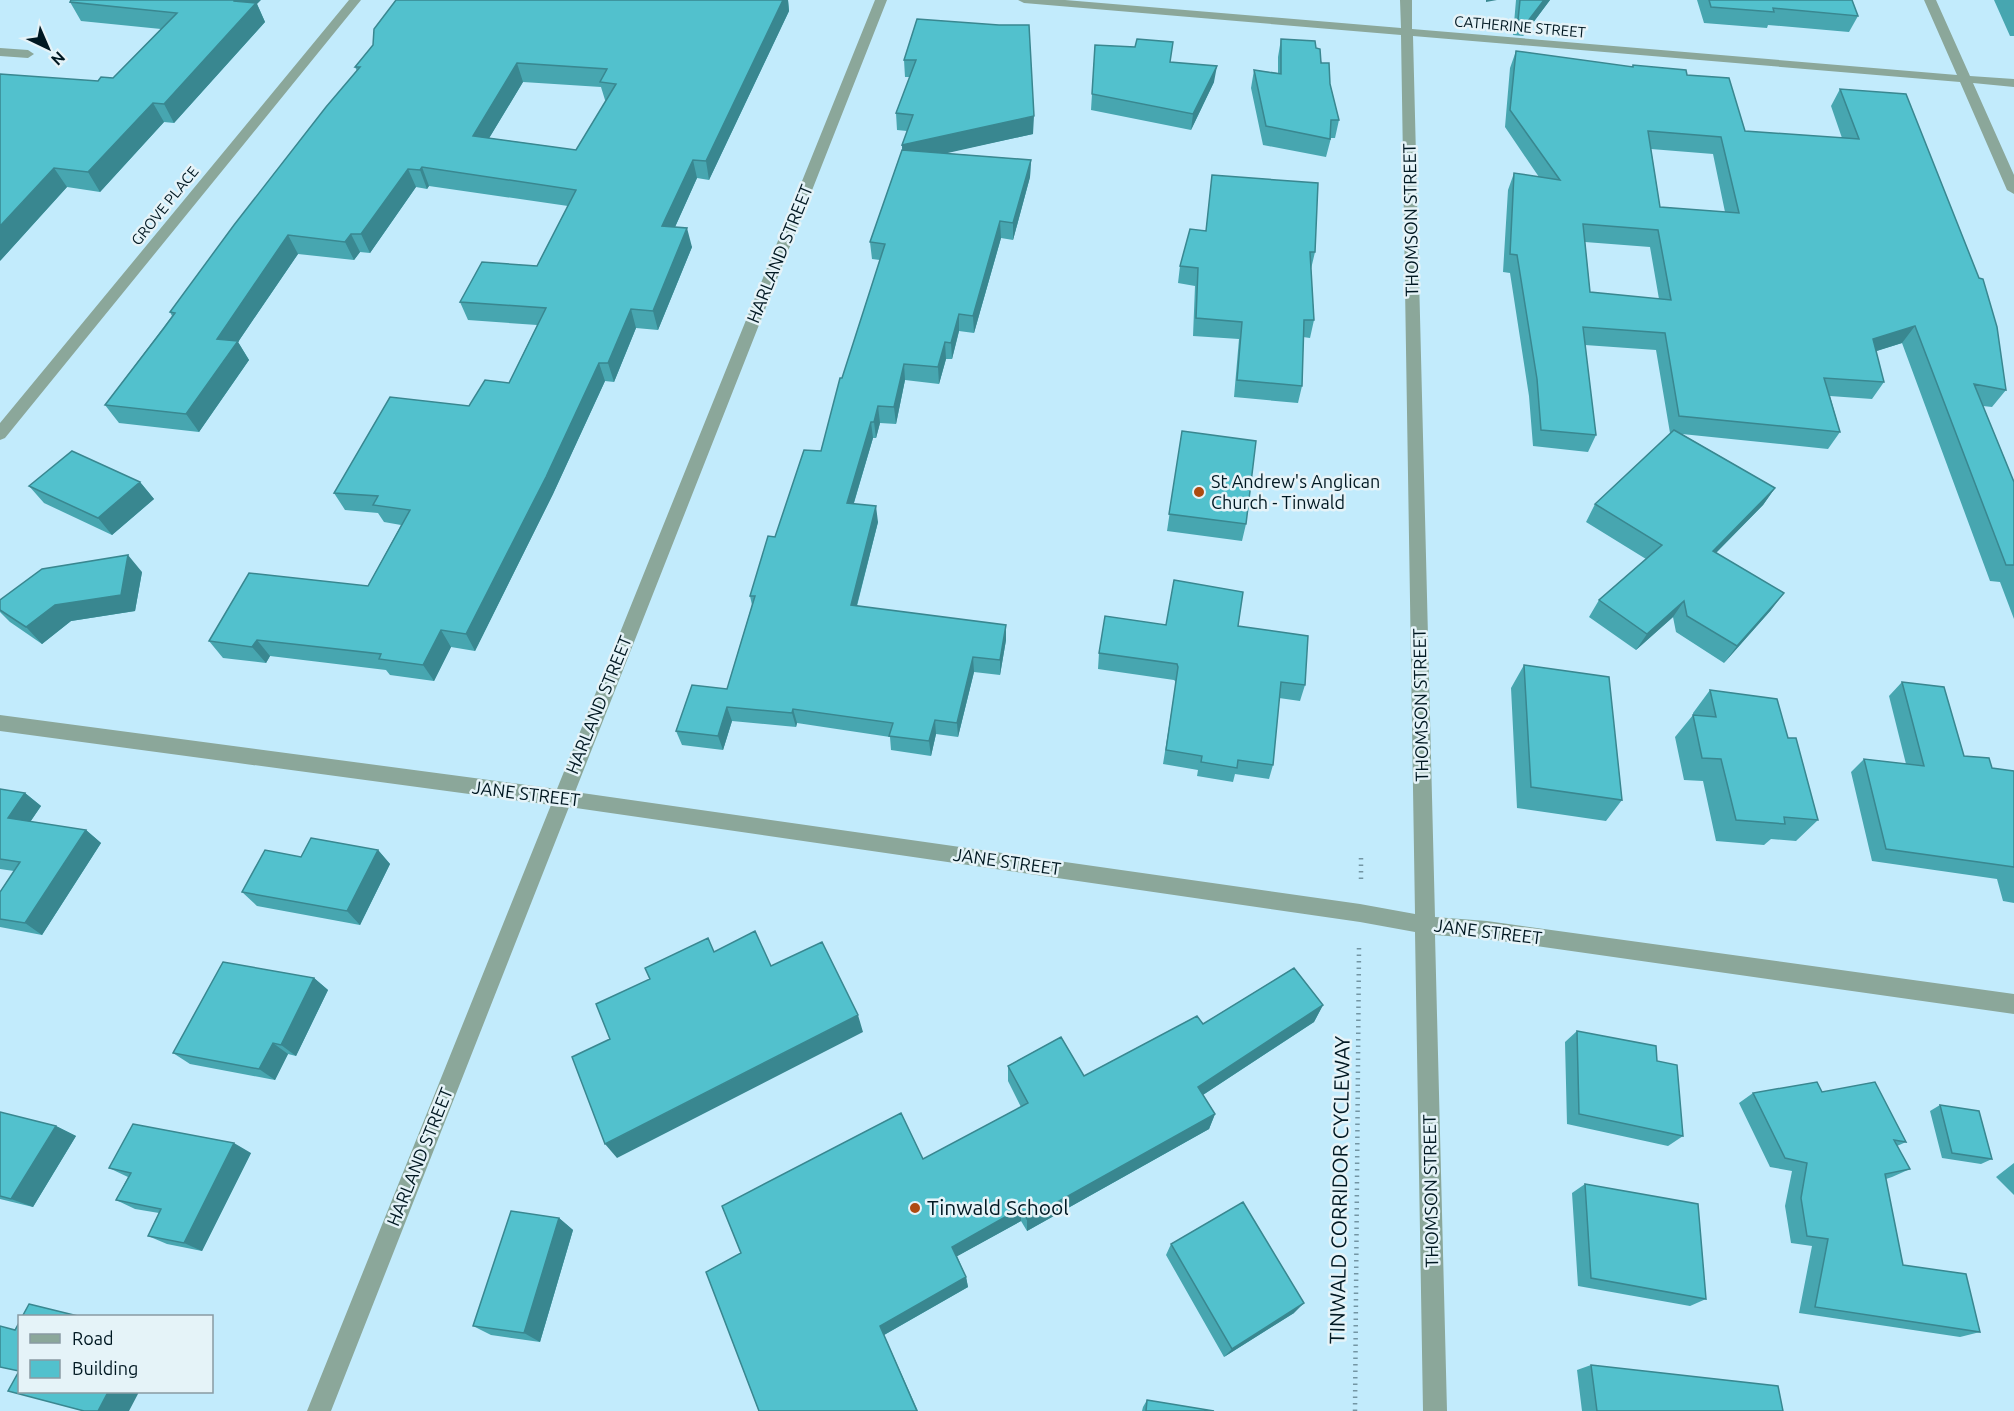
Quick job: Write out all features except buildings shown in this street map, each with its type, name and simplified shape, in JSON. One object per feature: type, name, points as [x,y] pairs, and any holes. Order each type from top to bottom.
[{"type":"street","name":"GROVE PLACE","points":[[0,434],[355,0]]},
{"type":"street","name":"HARLAND STREET","points":[[319,1411],[881,0]]},
{"type":"street","name":"CATHERINE STREET","points":[[1024,0],[2014,83]]},
{"type":"street","name":"THOMSON STREET","points":[[1406,0],[1436,1411]]},
{"type":"street","points":[[1930,0],[2014,190]]},
{"type":"street","points":[[0,52],[28,54]]},
{"type":"street","name":"JANE STREET","points":[[0,723],[562,798],[1360,913],[1425,925],[1487,930],[2014,1004]]},
{"type":"path","name":"TINWALD CORRIDOR CYCLEWAY","points":[[1355,1411],[1359,970]]},
{"type":"place","name":"St Andrew's Anglican Church - Tinwald","points":[[1199,492]]},
{"type":"place","name":"Tinwald School","points":[[915,1208]]}]
